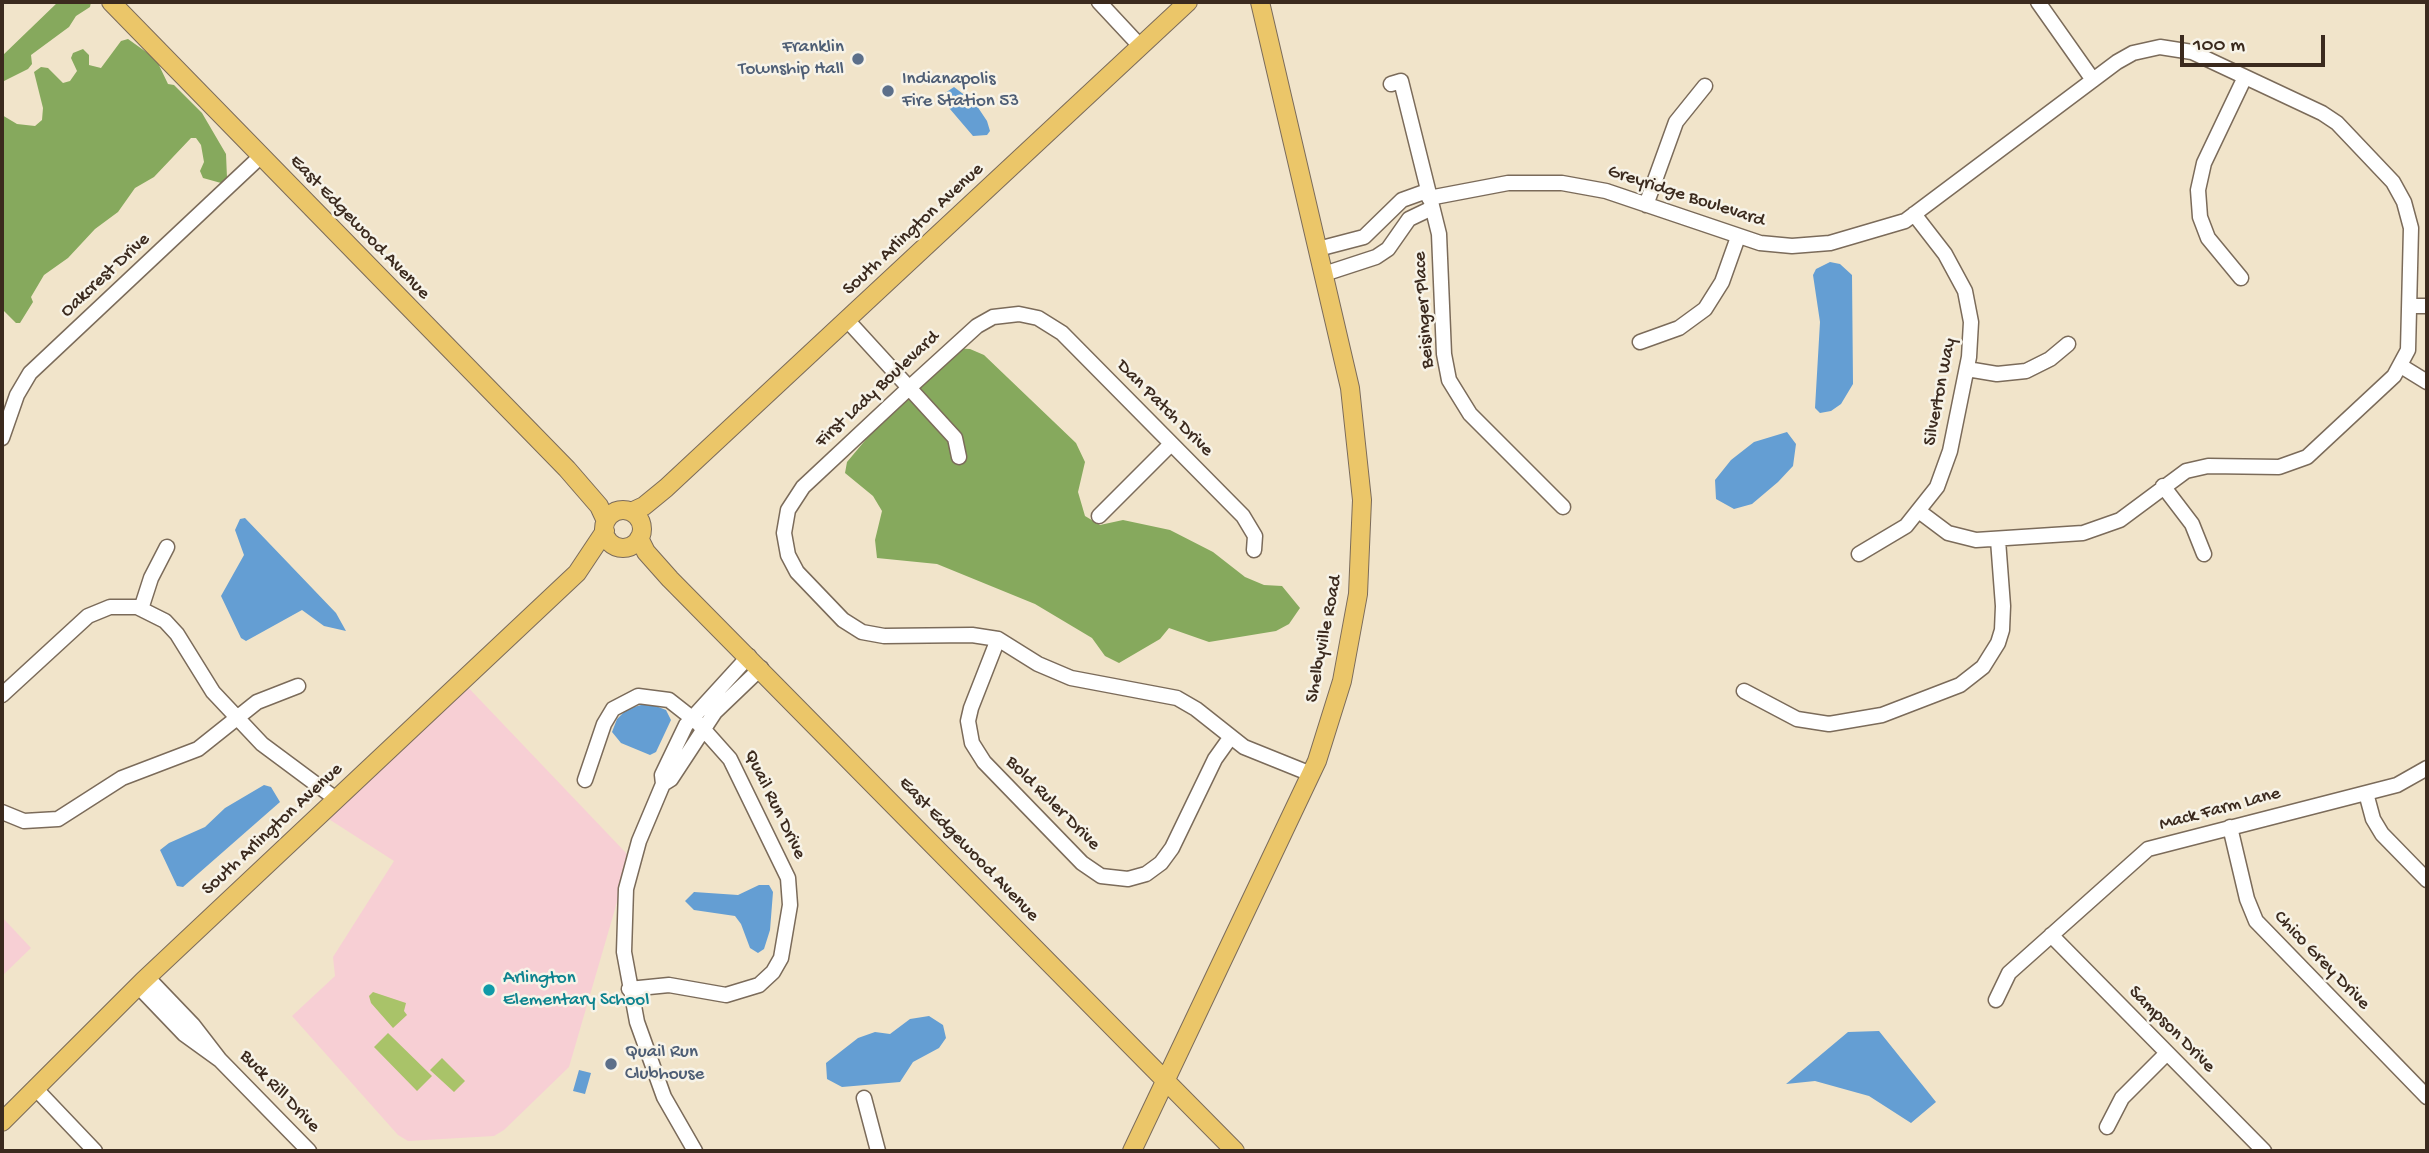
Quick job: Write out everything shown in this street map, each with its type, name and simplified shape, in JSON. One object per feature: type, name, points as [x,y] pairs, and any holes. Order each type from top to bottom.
[{"type":"main road","name":"East Edgewood Avenue","points":[[111,2],[579,483]]},
{"type":"main road","name":"South Arlington Avenue","points":[[626,511],[644,506],[666,488],[1188,2]]},
{"type":"main road","name":"Shelbyville Road","points":[[1132,1151],[1311,774],[1328,730],[1346,664],[1358,594],[1362,541],[1357,429],[1263,7]]},
{"type":"main road","points":[[579,483],[626,511],[640,532],[646,552],[670,579]]},
{"type":"main road","points":[[579,483],[584,493],[599,506],[605,526],[620,547],[670,579]]},
{"type":"main road","name":"South Arlington Avenue","points":[[640,532],[666,488]]},
{"type":"main road","points":[[605,526],[612,514],[626,511]]},
{"type":"main road","name":"South Arlington Avenue","points":[[2,1122],[143,982],[577,573],[605,526]]},
{"type":"main road","points":[[620,547],[632,545],[640,532]]},
{"type":"main road","name":"South Arlington Avenue","points":[[577,573],[586,569],[604,551],[620,547]]},
{"type":"main road","name":"East Edgewood Avenue","points":[[670,579],[755,662],[1235,1151]]},
{"type":"street","points":[[1099,2],[1141,47]]},
{"type":"street","points":[[2038,2],[2093,80]]},
{"type":"street","name":"Greyridge Boulevard","points":[[1318,249],[1364,237],[1402,200],[1429,199],[1495,184],[1540,181],[1593,188],[1738,237],[1783,246],[1830,243],[1894,225],[1914,214],[2129,54],[2165,47],[2188,51],[2316,110],[2337,124],[2398,190],[2408,215],[2412,246],[2410,340],[2402,366]]},
{"type":"street","points":[[2241,278],[2208,238],[2200,217],[2198,190],[2204,163],[2245,77]]},
{"type":"street","name":"Beisinger Place","points":[[1391,84],[1401,81],[1439,234],[1444,354],[1449,380],[1470,414],[1563,507]]},
{"type":"street","points":[[1646,205],[1676,122],[1705,86]]},
{"type":"street","name":"Oakcrest Drive","points":[[2,438],[17,395],[30,373],[260,157]]},
{"type":"street","name":"Greyridge Boulevard","points":[[1324,274],[1376,257],[1388,249],[1409,219],[1429,199]]},
{"type":"street","name":"Silverton Way","points":[[1859,554],[1898,533],[1920,512],[1937,487],[1948,461],[1967,369],[1972,335],[1965,291],[1945,254],[1914,214]]},
{"type":"street","points":[[1640,342],[1679,328],[1705,309],[1722,282],[1738,237]]},
{"type":"street","points":[[2412,246],[2427,247]]},
{"type":"street","points":[[2411,306],[2427,306]]},
{"type":"street","name":"First Lady Boulevard","points":[[998,639],[972,635],[884,636],[862,632],[843,620],[797,572],[786,548],[785,528],[788,510],[803,487],[977,326],[1001,315],[1024,314]]},
{"type":"street","name":"Dan Patch Drive","points":[[1024,314],[1047,322],[1062,333],[1249,523],[1255,536],[1254,550]]},
{"type":"street","points":[[848,321],[955,438],[959,457]]},
{"type":"street","points":[[1967,369],[1992,373],[2020,372],[2045,363],[2068,344]]},
{"type":"street","points":[[1920,512],[1952,534],[1976,540],[2097,530],[2120,520],[2163,486],[2194,468],[2279,467],[2301,460],[2327,440],[2402,366],[2427,382]]},
{"type":"street","points":[[1099,516],[1171,444]]},
{"type":"street","points":[[2163,486],[2193,524],[2204,554]]},
{"type":"street","points":[[1744,691],[1797,719],[1829,724],[1882,715],[1960,685],[1983,667],[1998,643],[2002,630],[1998,540]]},
{"type":"street","points":[[141,608],[151,578],[167,547]]},
{"type":"street","points":[[2,695],[88,616],[119,606],[141,608],[165,621],[177,634],[210,687],[262,744],[336,799]]},
{"type":"street","points":[[998,639],[1050,670],[1071,678],[1177,698],[1196,709],[1244,747],[1311,774]]},
{"type":"street","name":"Bold Ruler Drive","points":[[998,639],[969,716],[969,730],[975,752],[1082,863],[1101,876],[1128,879],[1146,874],[1161,863],[1172,848],[1215,760],[1230,738]]},
{"type":"street","points":[[695,1151],[654,1073],[629,989],[623,929],[626,889],[639,841],[663,784],[671,779],[697,722],[755,662]]},
{"type":"street","points":[[2,813],[24,821],[58,819],[122,778],[198,749],[264,697],[298,686]]},
{"type":"street","name":"Quail Run Drive","points":[[585,780],[606,720],[625,701],[640,696],[663,698],[697,722],[730,759],[788,878],[790,905],[781,958],[762,983],[738,994],[721,995],[669,985],[629,989]]},
{"type":"street","name":"Mack Farm Lane","points":[[1996,1000],[2009,973],[2148,849],[2404,783],[2427,768]]},
{"type":"street","points":[[2366,793],[2373,819],[2382,834],[2427,880]]},
{"type":"street","name":"Chico Grey Drive","points":[[2230,827],[2247,899],[2256,921],[2427,1097]]},
{"type":"street","name":"Sampson Drive","points":[[2051,935],[2264,1151]]},
{"type":"street","name":"Buck Rill Drive","points":[[143,982],[184,1034],[220,1060],[309,1151]]},
{"type":"street","points":[[2107,1127],[2122,1098],[2167,1053]]},
{"type":"street","points":[[36,1089],[95,1151]]},
{"type":"street","points":[[864,1098],[878,1151]]},
{"type":"shaded area","points":[[462,681],[627,854],[629,861],[569,1067],[504,1130],[494,1136],[408,1141],[398,1135],[292,1016],[335,976],[333,957],[394,861],[321,814]]},
{"type":"shaded area","points":[[2,917],[31,948],[2,976]]},
{"type":"green space","points":[[58,2],[91,2],[90,7],[76,16],[69,27],[31,55],[32,64],[28,69],[2,82],[2,56]]},
{"type":"green space","points":[[128,39],[156,59],[168,84],[174,85],[202,113],[226,154],[227,178],[221,183],[203,178],[200,171],[204,162],[201,145],[196,138],[191,138],[154,177],[135,188],[118,212],[95,229],[68,258],[44,275],[31,297],[33,302],[20,323],[16,323],[2,309],[2,115],[17,124],[35,126],[42,120],[43,108],[34,72],[41,67],[48,68],[63,83],[70,81],[77,71],[71,58],[73,53],[83,49],[89,55],[89,65],[101,68],[121,41]]},
{"type":"green space","points":[[952,348],[970,349],[984,355],[1076,443],[1085,462],[1078,492],[1085,516],[1100,525],[1123,520],[1170,530],[1213,552],[1245,577],[1264,585],[1282,586],[1300,608],[1289,624],[1276,631],[1209,642],[1169,628],[1160,639],[1119,663],[1105,656],[1092,638],[1035,604],[937,564],[877,558],[875,540],[882,511],[873,496],[845,473],[847,462],[910,387]]},
{"type":"green space","points":[[373,992],[406,1003],[404,1011],[407,1015],[393,1028],[371,1003],[369,996]]},
{"type":"green space","points":[[388,1033],[432,1076],[417,1091],[374,1047]]},
{"type":"green space","points":[[442,1058],[465,1081],[454,1092],[430,1070]]},
{"type":"water","points":[[954,87],[975,103],[987,121],[990,131],[987,135],[973,136],[944,102],[942,95]]},
{"type":"water","points":[[1830,262],[1840,264],[1852,275],[1853,384],[1841,404],[1831,411],[1820,413],[1815,408],[1820,322],[1813,275],[1816,269]]},
{"type":"water","points":[[1787,432],[1796,444],[1793,466],[1778,482],[1752,504],[1734,509],[1716,499],[1715,480],[1731,460],[1754,442]]},
{"type":"water","points":[[245,518],[336,613],[346,631],[324,626],[302,610],[246,641],[241,638],[221,596],[244,555],[235,530],[240,519]]},
{"type":"water","points":[[648,703],[666,710],[671,720],[656,752],[650,755],[621,743],[612,732],[617,719],[627,709]]},
{"type":"water","points":[[264,785],[271,787],[280,802],[183,887],[177,886],[160,850],[169,843],[205,827],[225,808]]},
{"type":"water","points":[[759,885],[769,885],[773,892],[770,930],[764,949],[758,953],[750,948],[735,916],[694,910],[685,901],[694,892],[738,895]]},
{"type":"water","points":[[929,1016],[943,1025],[946,1038],[939,1048],[913,1062],[900,1082],[842,1087],[827,1079],[826,1063],[858,1038],[875,1032],[890,1034],[910,1019]]},
{"type":"water","points":[[1879,1031],[1936,1102],[1911,1123],[1869,1096],[1815,1081],[1786,1084],[1848,1032]]},
{"type":"water","points":[[579,1070],[591,1073],[585,1094],[573,1091]]},
{"type":"place","name":"Franklin Township Hall","points":[[858,59]]},
{"type":"place","name":"Indianapolis Fire Station 53","points":[[888,91]]},
{"type":"place","name":"Arlington Elementary School","points":[[489,990]]},
{"type":"place","name":"Quail Run Clubhouse","points":[[611,1064]]}]
